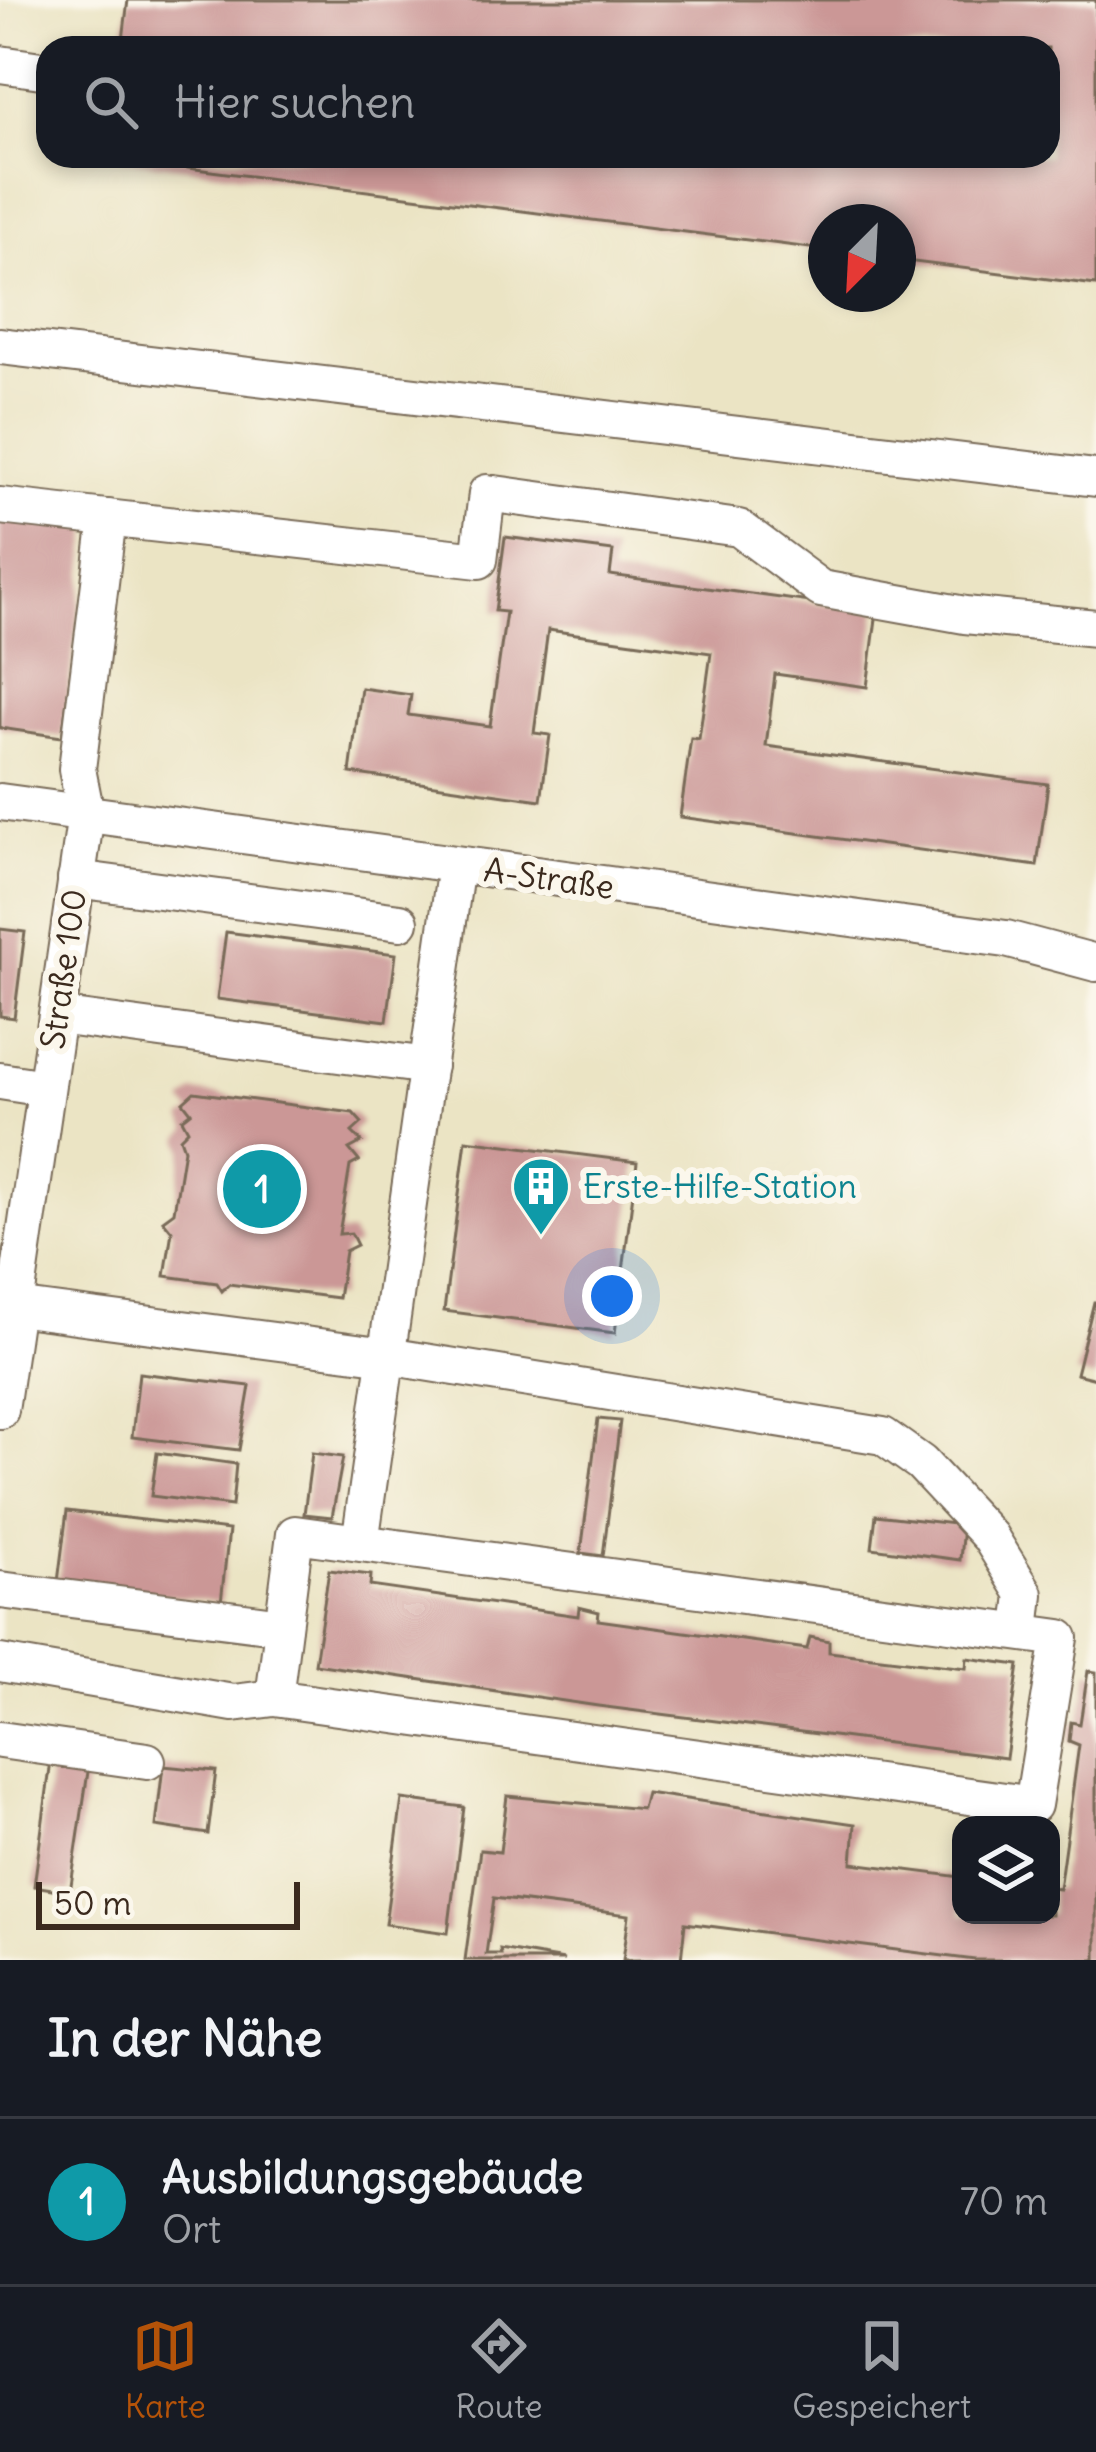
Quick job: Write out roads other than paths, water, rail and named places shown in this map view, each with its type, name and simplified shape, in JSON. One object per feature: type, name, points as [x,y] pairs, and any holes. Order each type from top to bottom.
[{"type":"lane","points":[[0,64],[36,69]]},
{"type":"lane","points":[[0,346],[1096,478]]},
{"type":"lane","points":[[0,506],[479,560],[487,493],[740,528],[821,589],[965,615],[1096,628]]},
{"type":"lane","name":"Straße 100","points":[[0,1410],[86,814],[76,770],[108,518]]},
{"type":"lane","name":"A-Straße","points":[[0,802],[1006,939],[1096,963]]},
{"type":"lane","points":[[360,1544],[456,865]]},
{"type":"lane","points":[[76,879],[400,922]]},
{"type":"lane","points":[[56,1016],[428,1066]]},
{"type":"lane","points":[[0,1081],[45,1088]]},
{"type":"lane","points":[[15,1307],[387,1356],[884,1436],[921,1463],[990,1537],[1025,1594],[1022,1631]]},
{"type":"lane","points":[[0,1664],[233,1703],[274,1698],[1033,1804],[1060,1638],[295,1534],[274,1698]]},
{"type":"lane","points":[[0,1590],[284,1626]]},
{"type":"lane","points":[[0,1741],[147,1762]]},
{"type":"place","name":"Ausbildungsgebäude","points":[[262,1189]]},
{"type":"place","name":"Erste-Hilfe-Station","points":[[541,1237]]}]
